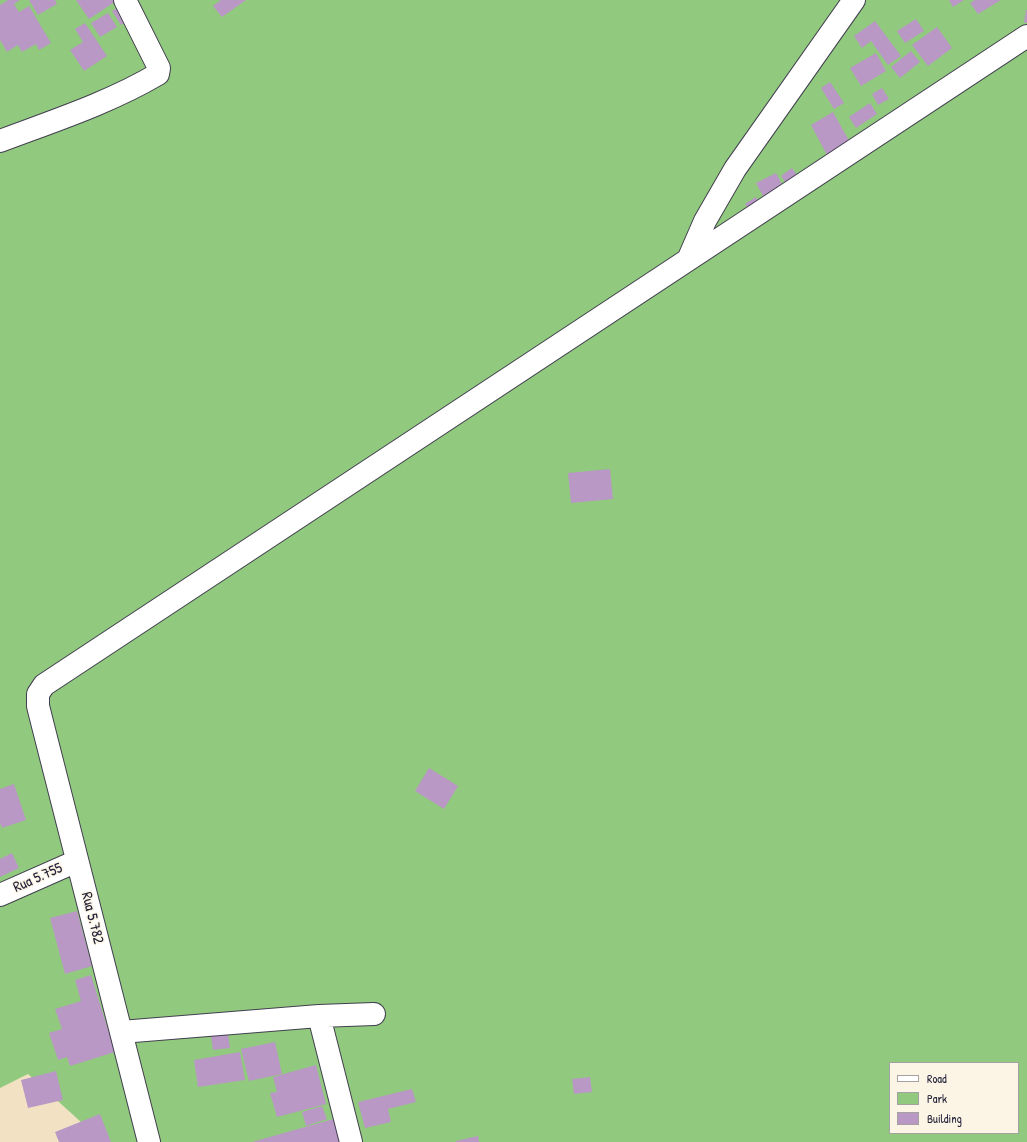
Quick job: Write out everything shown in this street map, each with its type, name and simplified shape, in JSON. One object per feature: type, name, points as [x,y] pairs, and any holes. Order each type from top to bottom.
[{"type":"street","points":[[0,141],[97,104],[143,83],[158,74],[159,68],[125,0]]},
{"type":"street","points":[[688,260],[705,221],[735,169],[854,0]]},
{"type":"street","points":[[688,260],[1027,36]]},
{"type":"street","name":"Rua 5.782","points":[[150,1142],[120,1032],[38,706],[38,694],[44,685],[688,260]]},
{"type":"street","name":"Rua 5.755","points":[[0,895],[77,861]]},
{"type":"street","points":[[120,1032],[319,1016],[374,1014]]},
{"type":"street","points":[[319,1016],[351,1142]]},
{"type":"green space","points":[[0,0],[1027,0],[1027,1142],[103,1142],[28,1074],[0,1088]]},
{"type":"building","points":[[8,0],[20,0],[14,4],[19,12],[29,6],[51,43],[39,50],[36,44],[22,52],[18,45],[7,52],[0,40],[0,5]]},
{"type":"building","points":[[29,0],[55,0],[57,4],[38,15]]},
{"type":"building","points":[[76,0],[115,0],[116,1],[89,19]]},
{"type":"building","points":[[221,0],[246,0],[222,17],[213,6]]},
{"type":"building","points":[[949,0],[964,0],[953,7]]},
{"type":"building","points":[[975,0],[1001,0],[978,14],[970,3]]},
{"type":"building","points":[[122,5],[131,19],[121,25],[112,11]]},
{"type":"building","points":[[1027,10],[1027,23],[1024,22]]},
{"type":"building","points":[[108,13],[117,27],[100,37],[91,23]]},
{"type":"building","points":[[916,19],[924,31],[905,43],[897,31]]},
{"type":"building","points":[[875,21],[901,56],[888,65],[871,41],[862,48],[854,36]]},
{"type":"building","points":[[85,23],[107,56],[84,71],[70,50],[83,42],[75,29]]},
{"type":"building","points":[[937,27],[952,48],[928,66],[912,45]]},
{"type":"building","points":[[911,51],[920,62],[900,78],[891,67]]},
{"type":"building","points":[[876,53],[886,71],[861,86],[850,68]]},
{"type":"building","points":[[830,82],[844,103],[834,109],[821,88]]},
{"type":"building","points":[[882,88],[889,99],[878,105],[872,94]]},
{"type":"building","points":[[870,103],[877,114],[856,128],[849,117]]},
{"type":"building","points":[[833,112],[851,144],[828,157],[811,125]]},
{"type":"building","points":[[792,168],[800,179],[789,187],[781,176]]},
{"type":"building","points":[[776,173],[783,186],[763,196],[756,183]]},
{"type":"building","points":[[756,197],[762,207],[752,214],[745,204]]},
{"type":"building","points":[[610,469],[613,499],[571,503],[568,473]]},
{"type":"building","points":[[429,768],[458,786],[444,809],[415,791]]},
{"type":"building","points":[[14,784],[26,820],[2,828],[0,823],[0,789]]},
{"type":"building","points":[[12,853],[19,868],[0,877],[0,859]]},
{"type":"building","points":[[77,911],[92,966],[65,974],[50,918]]},
{"type":"building","points":[[91,975],[115,1052],[70,1066],[67,1057],[58,1060],[49,1033],[62,1029],[55,1009],[81,1001],[75,980]]},
{"type":"building","points":[[228,1034],[230,1048],[213,1050],[211,1036]]},
{"type":"building","points":[[275,1042],[282,1074],[249,1081],[241,1049]]},
{"type":"building","points":[[240,1052],[245,1080],[198,1087],[194,1060]]},
{"type":"building","points":[[316,1065],[326,1104],[277,1117],[270,1093],[277,1092],[273,1077]]},
{"type":"building","points":[[56,1071],[63,1100],[28,1108],[21,1080]]},
{"type":"building","points":[[590,1077],[592,1092],[574,1094],[572,1079]]},
{"type":"building","points":[[412,1089],[416,1102],[388,1109],[391,1122],[365,1128],[358,1102]]},
{"type":"building","points":[[322,1106],[327,1119],[306,1126],[302,1112]]},
{"type":"building","points":[[100,1114],[111,1142],[59,1142],[55,1132]]},
{"type":"building","points":[[337,1118],[344,1142],[252,1142]]},
{"type":"building","points":[[478,1136],[479,1142],[456,1142],[456,1141]]}]
